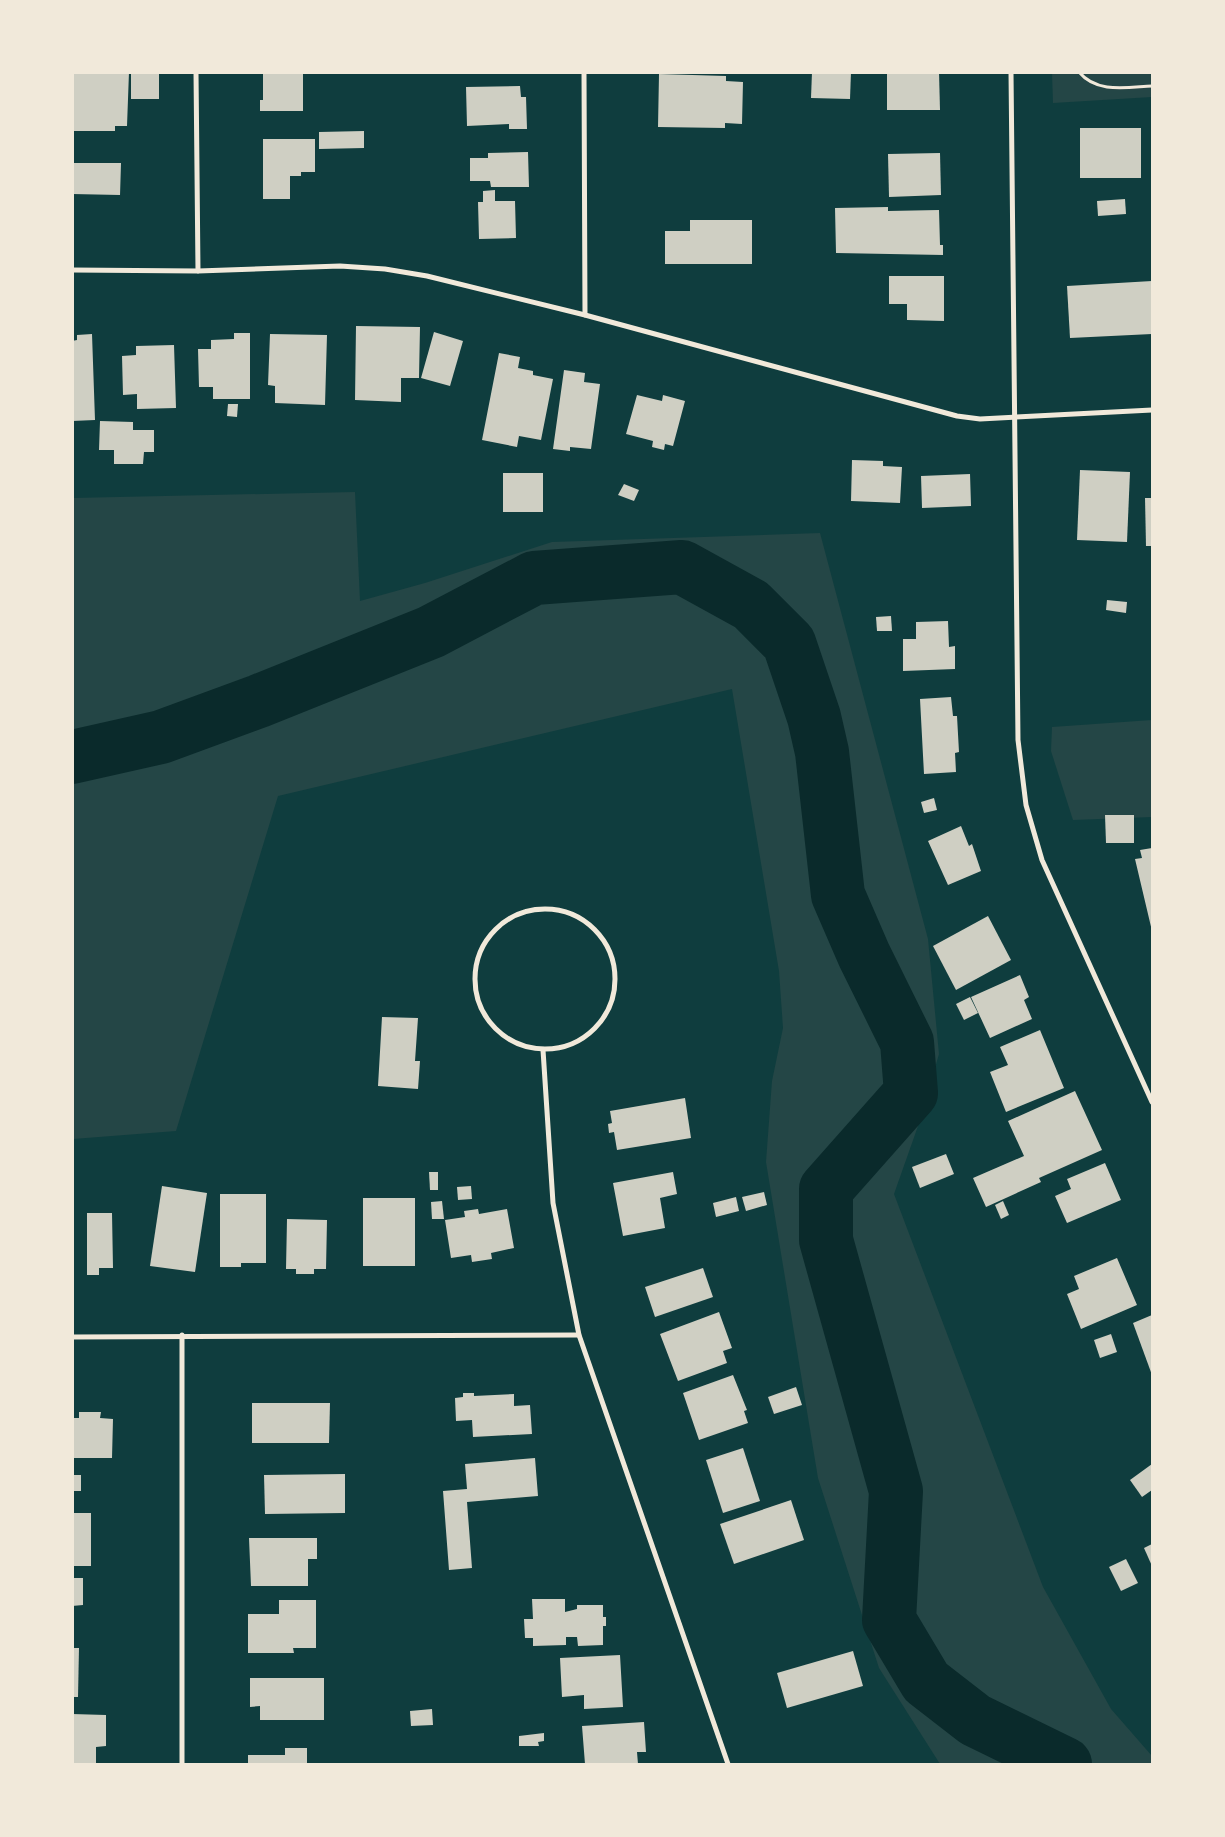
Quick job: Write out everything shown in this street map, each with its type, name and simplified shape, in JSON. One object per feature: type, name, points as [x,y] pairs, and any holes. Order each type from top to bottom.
[{"type":"street","points":[[196,72],[198,271]]},
{"type":"street","points":[[584,72],[585,315]]},
{"type":"street","points":[[1011,72],[1018,740],[1026,805],[1042,860],[1152,1102]]},
{"type":"street","points":[[72,270],[198,271],[340,266],[385,268],[427,276],[585,315],[957,416],[980,419],[1014,418],[1152,410]]},
{"type":"street","points":[[548,909],[572,914],[593,927],[607,946],[615,969],[614,994],[605,1016],[589,1034],[567,1046],[543,1050],[521,1046],[502,1035],[487,1019],[478,999],[475,977],[479,956],[486,943],[506,921],[526,912],[548,909]]},
{"type":"street","points":[[543,1050],[553,1203],[579,1335],[728,1764]]},
{"type":"street","points":[[72,1337],[182,1335],[579,1335]]},
{"type":"street","points":[[182,1335],[182,1764]]},
{"type":"path","points":[[1079,72],[1087,81],[1109,88],[1152,86]]},
{"type":"shaded area","points":[[1052,73],[1152,73],[1152,97],[1053,103]]},
{"type":"shaded area","points":[[355,492],[360,601],[425,583],[552,542],[820,533],[928,939],[939,1054],[918,1126],[894,1194],[1043,1587],[1111,1709],[1152,1756],[1152,1764],[940,1764],[879,1668],[818,1478],[766,1162],[772,1081],[783,1028],[779,971],[732,689],[278,796],[176,1131],[73,1139],[73,498]]},
{"type":"shaded area","points":[[1152,720],[1152,817],[1073,820],[1051,751],[1052,727]]},
{"type":"building","points":[[72,72],[129,72],[127,126],[115,126],[115,131],[72,131]]},
{"type":"building","points":[[131,72],[159,72],[159,99],[131,99]]},
{"type":"building","points":[[263,72],[303,72],[303,111],[260,111],[260,100],[263,100]]},
{"type":"building","points":[[812,72],[851,72],[850,99],[811,98]]},
{"type":"building","points":[[887,72],[939,72],[940,110],[887,110]]},
{"type":"building","points":[[659,74],[726,76],[726,81],[743,82],[742,124],[725,123],[725,128],[658,127]]},
{"type":"building","points":[[520,86],[521,97],[526,97],[527,129],[509,129],[509,124],[467,126],[466,87]]},
{"type":"building","points":[[1080,128],[1141,128],[1141,178],[1080,178]]},
{"type":"building","points":[[364,131],[364,148],[319,149],[319,132]]},
{"type":"building","points":[[263,139],[315,139],[315,172],[301,172],[301,176],[290,176],[290,199],[263,199]]},
{"type":"building","points":[[528,152],[529,187],[491,187],[490,181],[470,181],[470,158],[488,158],[488,153]]},
{"type":"building","points":[[940,153],[941,195],[889,197],[888,154]]},
{"type":"building","points":[[72,163],[121,163],[120,195],[72,194]]},
{"type":"building","points":[[495,190],[495,201],[515,201],[516,238],[479,239],[478,202],[483,202],[483,191]]},
{"type":"building","points":[[1125,199],[1126,214],[1098,216],[1097,201]]},
{"type":"building","points":[[888,207],[888,211],[939,210],[940,245],[943,245],[943,255],[836,253],[835,208]]},
{"type":"building","points":[[690,220],[752,220],[752,264],[665,264],[665,231],[690,231]]},
{"type":"building","points":[[889,276],[944,276],[944,321],[907,320],[907,304],[889,304]]},
{"type":"building","points":[[1152,281],[1152,334],[1070,338],[1067,286]]},
{"type":"building","points":[[356,326],[420,327],[419,378],[401,378],[401,402],[355,400]]},
{"type":"building","points":[[434,332],[463,341],[450,386],[421,378]]},
{"type":"building","points":[[234,333],[250,333],[250,399],[213,399],[213,387],[199,387],[198,349],[211,349],[211,340],[234,339]]},
{"type":"building","points":[[92,334],[95,420],[72,421],[72,341],[77,340],[77,335]]},
{"type":"building","points":[[270,334],[327,335],[325,405],[275,403],[275,386],[268,385]]},
{"type":"building","points":[[174,345],[176,408],[137,409],[137,394],[123,395],[122,356],[136,355],[136,346]]},
{"type":"building","points":[[499,353],[520,357],[518,368],[533,371],[533,375],[553,379],[541,440],[519,436],[517,447],[482,440]]},
{"type":"building","points":[[564,370],[585,373],[584,382],[600,384],[591,449],[570,447],[570,451],[553,449]]},
{"type":"building","points":[[637,395],[662,401],[663,395],[685,401],[673,446],[665,444],[664,450],[652,447],[653,441],[626,434]]},
{"type":"building","points":[[228,404],[238,404],[237,417],[227,416]]},
{"type":"building","points":[[100,421],[133,422],[133,430],[154,430],[154,452],[144,452],[143,464],[114,464],[114,450],[99,450]]},
{"type":"building","points":[[852,460],[883,461],[883,466],[902,467],[900,503],[851,501]]},
{"type":"building","points":[[1080,470],[1130,472],[1127,542],[1077,540]]},
{"type":"building","points":[[503,473],[543,473],[543,512],[503,512]]},
{"type":"building","points":[[970,474],[971,506],[922,508],[921,476]]},
{"type":"building","points":[[624,484],[639,490],[634,501],[618,495]]},
{"type":"building","points":[[1145,498],[1152,498],[1152,546],[1146,546]]},
{"type":"building","points":[[1107,600],[1127,602],[1126,613],[1106,610]]},
{"type":"building","points":[[891,616],[892,631],[877,631],[876,617]]},
{"type":"building","points":[[948,621],[949,647],[955,646],[955,669],[903,671],[903,639],[916,639],[916,622]]},
{"type":"building","points":[[951,697],[953,716],[957,716],[959,752],[955,753],[956,772],[924,774],[920,699]]},
{"type":"building","points":[[934,798],[937,810],[924,813],[921,802]]},
{"type":"building","points":[[1105,815],[1134,815],[1134,843],[1106,843]]},
{"type":"building","points":[[961,826],[969,846],[972,844],[981,871],[948,885],[928,841]]},
{"type":"building","points":[[1152,848],[1152,931],[1135,859],[1142,858],[1140,850]]},
{"type":"building","points":[[988,916],[1011,960],[956,990],[933,946]]},
{"type":"building","points":[[1020,975],[1029,997],[1024,1000],[1032,1019],[990,1038],[971,997]]},
{"type":"building","points":[[970,997],[978,1013],[964,1020],[956,1004]]},
{"type":"building","points":[[382,1017],[418,1018],[415,1061],[420,1061],[418,1089],[378,1086]]},
{"type":"building","points":[[1040,1030],[1064,1088],[1006,1112],[990,1072],[1008,1065],[1000,1047]]},
{"type":"building","points":[[1075,1091],[1102,1150],[1039,1178],[1041,1182],[986,1207],[973,1178],[1024,1156],[1008,1121]]},
{"type":"building","points":[[685,1098],[691,1138],[617,1150],[614,1132],[609,1133],[608,1124],[612,1123],[610,1111]]},
{"type":"building","points":[[946,1154],[954,1174],[920,1188],[912,1167]]},
{"type":"building","points":[[1105,1163],[1121,1200],[1067,1223],[1055,1196],[1071,1189],[1067,1179]]},
{"type":"building","points":[[429,1172],[438,1172],[438,1190],[430,1190]]},
{"type":"building","points":[[673,1172],[677,1194],[660,1198],[665,1228],[623,1236],[613,1183]]},
{"type":"building","points":[[162,1186],[207,1193],[195,1272],[150,1266]]},
{"type":"building","points":[[471,1186],[472,1199],[458,1200],[457,1187]]},
{"type":"building","points":[[764,1192],[767,1205],[746,1211],[742,1197]]},
{"type":"building","points":[[220,1194],[266,1194],[266,1263],[241,1263],[241,1267],[220,1267]]},
{"type":"building","points":[[736,1197],[739,1211],[716,1217],[713,1203]]},
{"type":"building","points":[[363,1198],[415,1198],[415,1266],[363,1266]]},
{"type":"building","points":[[442,1201],[444,1219],[432,1219],[431,1202]]},
{"type":"building","points":[[1003,1201],[1009,1215],[1001,1219],[995,1205]]},
{"type":"building","points":[[478,1209],[479,1214],[507,1209],[514,1248],[491,1253],[492,1259],[472,1262],[471,1255],[451,1258],[445,1220],[465,1217],[464,1211]]},
{"type":"building","points":[[87,1213],[112,1213],[113,1268],[99,1268],[99,1275],[87,1275]]},
{"type":"building","points":[[287,1219],[327,1220],[326,1269],[314,1269],[314,1274],[296,1274],[296,1269],[286,1269]]},
{"type":"building","points":[[1117,1258],[1137,1305],[1081,1329],[1067,1294],[1079,1289],[1074,1276]]},
{"type":"building","points":[[703,1268],[713,1297],[655,1317],[645,1287]]},
{"type":"building","points":[[719,1312],[732,1348],[723,1351],[727,1363],[678,1381],[660,1334]]},
{"type":"building","points":[[1152,1315],[1152,1375],[1133,1323]]},
{"type":"building","points":[[1111,1334],[1117,1352],[1100,1358],[1094,1340]]},
{"type":"building","points":[[733,1375],[747,1410],[744,1411],[748,1423],[699,1440],[683,1393]]},
{"type":"building","points":[[796,1387],[802,1405],[774,1414],[768,1397]]},
{"type":"building","points":[[463,1393],[474,1393],[474,1396],[514,1394],[514,1406],[530,1405],[532,1434],[473,1437],[472,1420],[456,1421],[455,1398],[463,1397]]},
{"type":"building","points":[[252,1403],[330,1403],[329,1443],[252,1443]]},
{"type":"building","points":[[79,1412],[101,1412],[100,1418],[113,1419],[112,1458],[72,1458],[72,1418],[79,1418]]},
{"type":"building","points":[[743,1448],[760,1501],[723,1513],[706,1460]]},
{"type":"building","points":[[535,1458],[538,1496],[467,1502],[472,1568],[449,1570],[443,1491],[467,1489],[465,1464]]},
{"type":"building","points":[[1152,1464],[1152,1490],[1142,1497],[1130,1480]]},
{"type":"building","points":[[345,1474],[345,1513],[265,1514],[264,1475]]},
{"type":"building","points":[[72,1475],[81,1475],[81,1491],[72,1491]]},
{"type":"building","points":[[791,1500],[804,1540],[734,1564],[720,1524]]},
{"type":"building","points":[[72,1513],[91,1513],[91,1566],[72,1566]]},
{"type":"building","points":[[249,1538],[317,1538],[317,1559],[308,1559],[308,1586],[251,1586]]},
{"type":"building","points":[[1152,1544],[1152,1566],[1144,1548]]},
{"type":"building","points":[[1126,1559],[1138,1583],[1121,1591],[1109,1567]]},
{"type":"building","points":[[72,1578],[83,1578],[83,1605],[72,1606]]},
{"type":"building","points":[[532,1599],[565,1599],[565,1612],[577,1609],[577,1605],[603,1605],[603,1617],[606,1617],[606,1626],[603,1626],[603,1645],[578,1646],[577,1637],[566,1637],[566,1645],[533,1646],[533,1638],[525,1638],[524,1619],[533,1619]]},
{"type":"building","points":[[279,1600],[316,1600],[316,1648],[293,1648],[294,1653],[248,1653],[248,1614],[279,1614]]},
{"type":"building","points":[[72,1648],[79,1648],[78,1697],[72,1697]]},
{"type":"building","points":[[853,1651],[863,1686],[787,1708],[777,1673]]},
{"type":"building","points":[[620,1655],[623,1707],[584,1709],[584,1695],[562,1697],[560,1658]]},
{"type":"building","points":[[250,1678],[324,1678],[324,1720],[260,1720],[260,1706],[250,1707]]},
{"type":"building","points":[[432,1709],[433,1725],[411,1726],[410,1711]]},
{"type":"building","points":[[72,1714],[106,1715],[106,1746],[96,1747],[96,1764],[72,1764]]},
{"type":"building","points":[[644,1722],[646,1752],[637,1752],[638,1764],[585,1764],[582,1726]]},
{"type":"building","points":[[544,1733],[544,1741],[538,1742],[539,1746],[519,1746],[519,1736]]},
{"type":"building","points":[[285,1748],[307,1748],[307,1764],[248,1764],[248,1755],[285,1755]]},
{"type":"waterway","points":[[72,757],[161,737],[259,701],[431,632],[534,578],[682,567],[751,605],[789,643],[814,717],[822,752],[838,895],[864,955],[907,1042],[911,1093],[826,1189],[826,1240],[896,1491],[889,1620],[926,1682],[975,1720],[1065,1764]]}]
